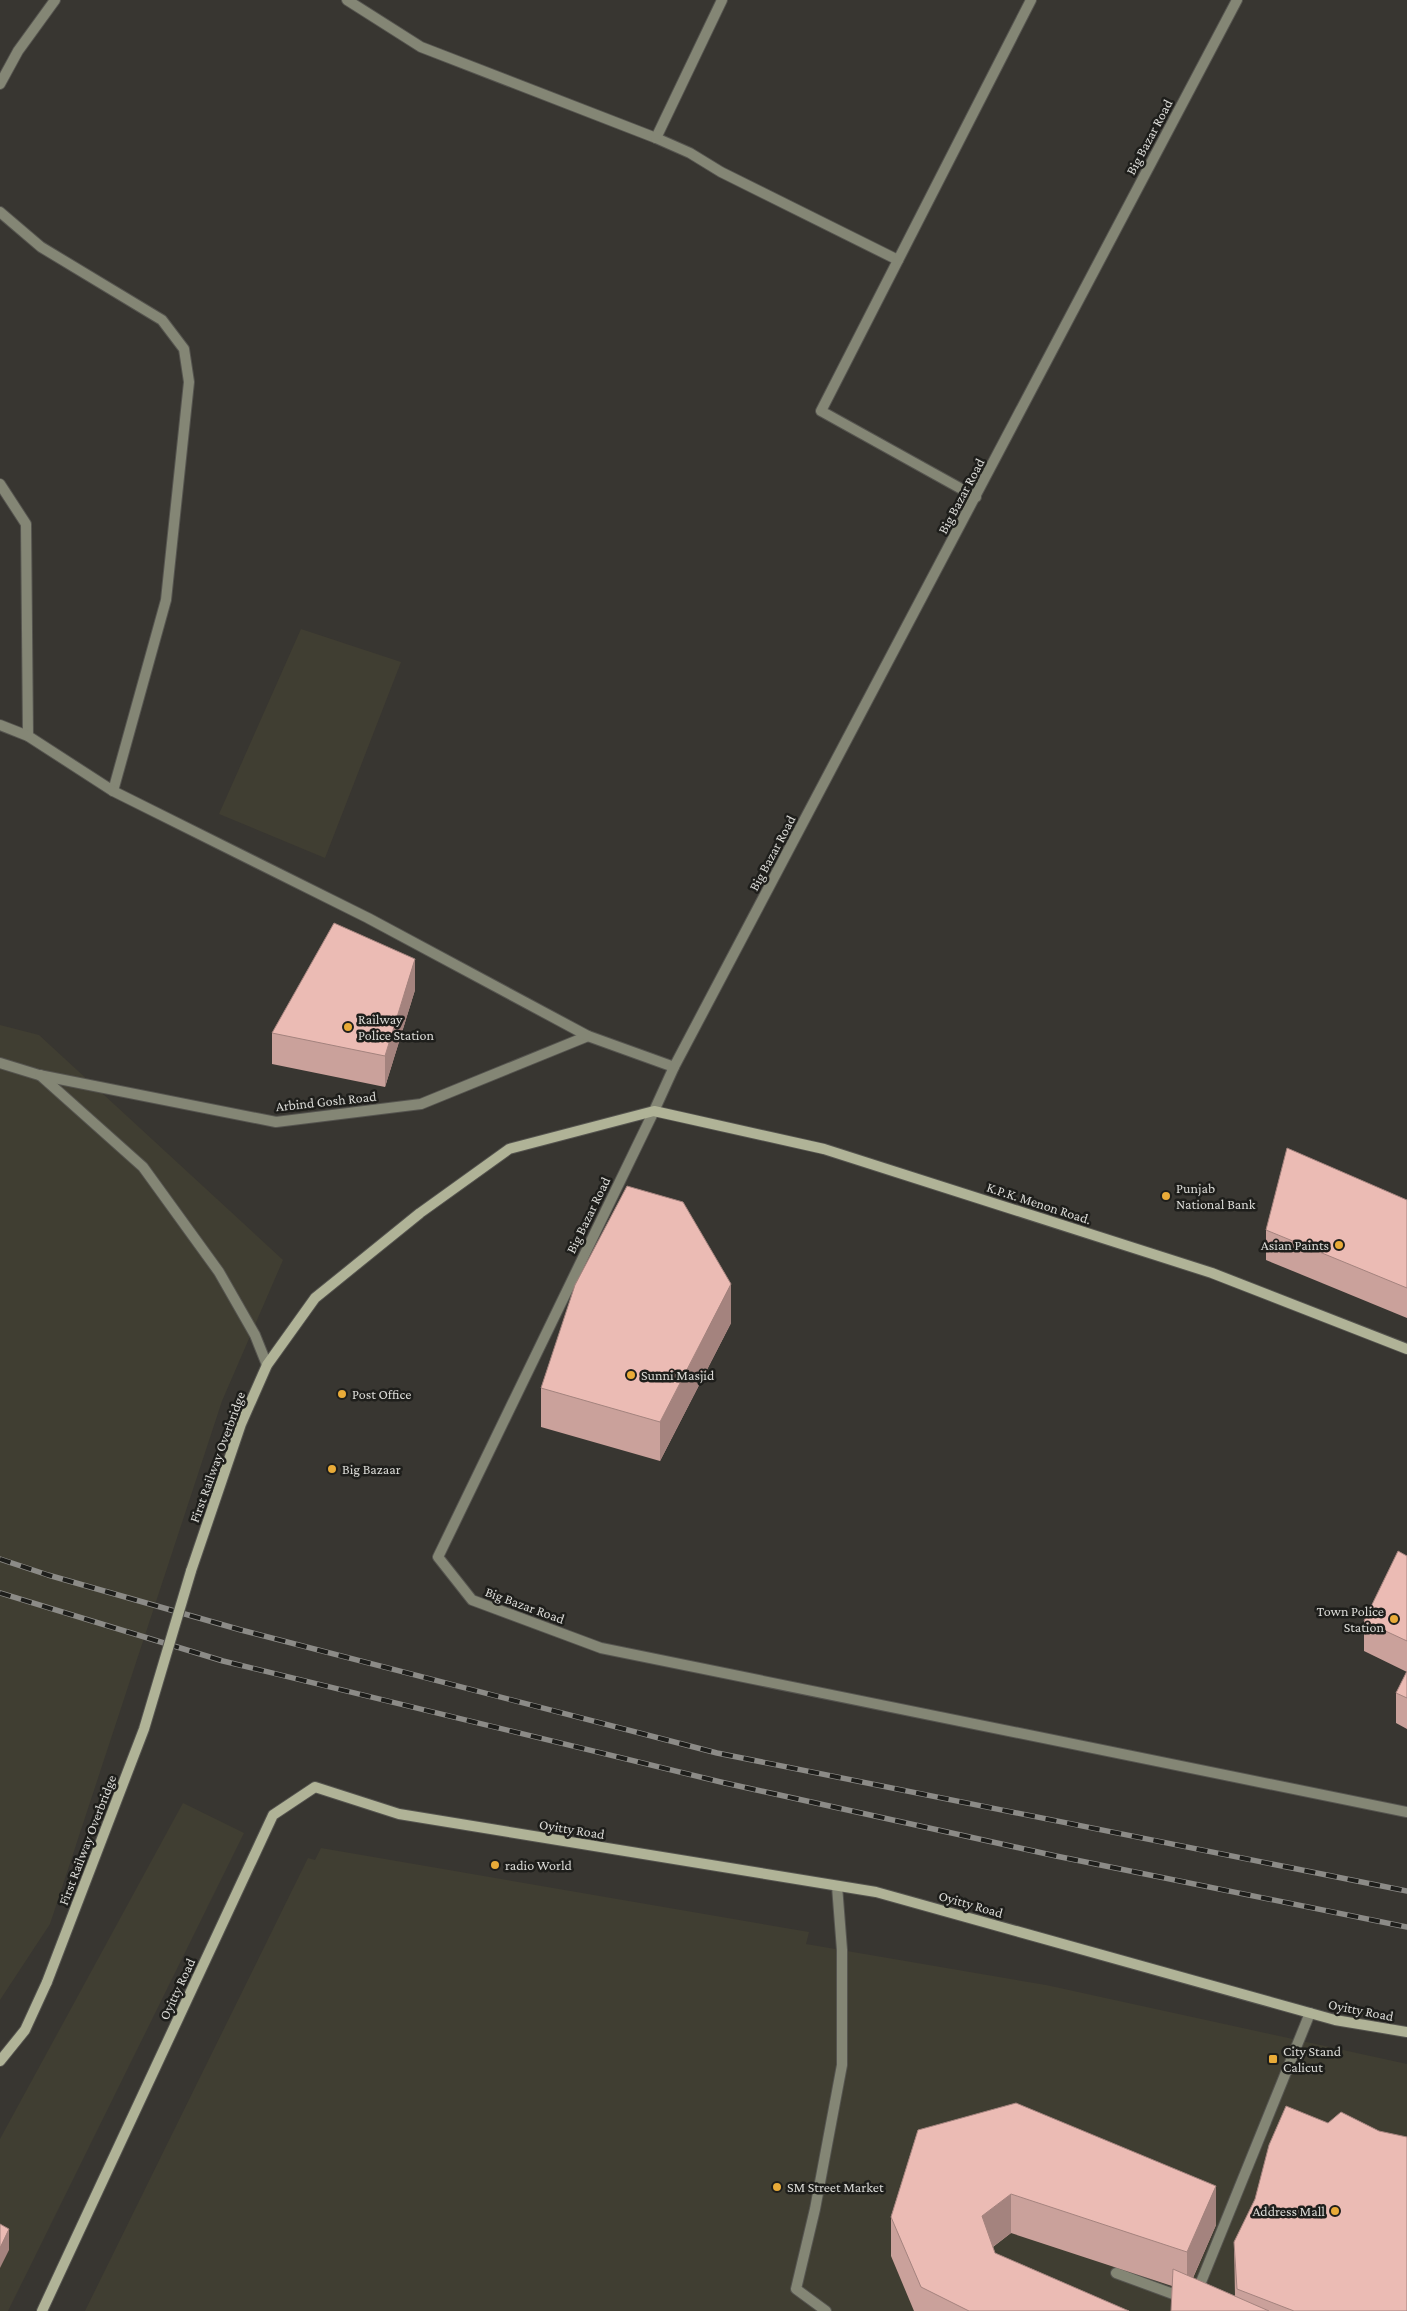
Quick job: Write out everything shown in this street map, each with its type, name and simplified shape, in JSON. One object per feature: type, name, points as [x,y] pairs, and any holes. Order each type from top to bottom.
[{"type":"main road","name":"K.P.K. Menon Road.","points":[[654,1111],[824,1149],[1212,1273],[1407,1349]]},
{"type":"main road","name":"First Railway Overbridge","points":[[0,2061],[25,2030],[47,1982],[144,1729],[191,1571],[241,1424],[267,1365],[315,1298],[420,1213],[509,1149],[654,1111]]},
{"type":"main road","name":"Oyitty Road","points":[[42,2311],[273,1815],[315,1787],[399,1814],[876,1892],[1335,2020],[1407,2032]]},
{"type":"street","points":[[0,84],[18,51],[56,0]]},
{"type":"street","points":[[347,0],[421,48],[656,138],[690,153],[721,172],[898,260]]},
{"type":"street","points":[[656,138],[722,0]]},
{"type":"street","points":[[976,497],[821,411],[1031,0]]},
{"type":"street","name":"Big Bazar Road","points":[[1237,0],[674,1067],[438,1556],[472,1600],[602,1648],[1407,1812]]},
{"type":"street","points":[[0,212],[41,247],[162,320],[184,349],[189,382],[166,600],[113,791]]},
{"type":"street","points":[[0,484],[26,524],[28,736]]},
{"type":"street","points":[[0,725],[28,736],[113,791],[368,918],[588,1036],[674,1067]]},
{"type":"street","name":"Arbind Gosh Road","points":[[0,1064],[39,1075],[276,1122],[421,1104],[588,1036]]},
{"type":"street","points":[[39,1075],[143,1167],[219,1272],[254,1335],[267,1365]]},
{"type":"street","points":[[826,2311],[796,2289],[815,2210],[842,2065],[842,1950],[837,1886]]},
{"type":"street","points":[[1116,2273],[1191,2300],[1196,2293],[1310,2012]]},
{"type":"shaded area","points":[[301,629],[401,662],[325,858],[219,814]]},
{"type":"shaded area","points":[[0,1025],[39,1035],[283,1260],[222,1401],[50,1924],[0,2000]]},
{"type":"shaded area","points":[[183,1803],[244,1833],[8,2311],[0,2311],[0,2139]]},
{"type":"shaded area","name":"SM Street Market","points":[[321,1848],[809,1932],[806,1944],[1046,1985],[1407,2064],[1407,2311],[85,2311],[308,1858],[315,1860]]},
{"type":"building","name":"Railway Police Station","points":[[334,923],[415,959],[385,1056],[272,1033]]},
{"type":"building","name":"Asian Paints","points":[[1287,1148],[1407,1200],[1407,1288],[1266,1230]]},
{"type":"building","name":"Sunni Masjid","points":[[627,1186],[683,1202],[731,1284],[660,1422],[541,1388],[575,1285]]},
{"type":"building","points":[[1398,1551],[1407,1556],[1407,1641],[1364,1621]]},
{"type":"building","points":[[1407,1671],[1407,1698],[1396,1693]]},
{"type":"building","points":[[1016,2103],[1216,2186],[1187,2252],[1011,2194],[982,2216],[995,2253],[1129,2311],[969,2311],[921,2287],[891,2217],[918,2130]]},
{"type":"building","name":"Address Mall","points":[[1286,2106],[1328,2123],[1341,2112],[1379,2131],[1407,2137],[1407,2311],[1294,2311],[1237,2289],[1234,2242],[1255,2199],[1269,2145]]},
{"type":"building","points":[[0,2224],[9,2229],[0,2248]]},
{"type":"building","points":[[1173,2269],[1269,2311],[1171,2311]]},
{"type":"railway","points":[[0,1559],[48,1575],[241,1630],[717,1753],[1407,1891]]},
{"type":"railway","points":[[0,1593],[223,1661],[725,1783],[1056,1856],[1407,1927]]},
{"type":"place","name":"Railway Police Station","points":[[348,1027]]},
{"type":"place","name":"Punjab National Bank","points":[[1166,1196]]},
{"type":"place","name":"Asian Paints","points":[[1339,1245]]},
{"type":"place","name":"Sunni Masjid","points":[[631,1375]]},
{"type":"place","name":"Post Office","points":[[342,1394]]},
{"type":"place","name":"Big Bazaar","points":[[332,1469]]},
{"type":"place","name":"Town Police Station","points":[[1394,1619]]},
{"type":"place","name":"radio World","points":[[495,1865]]},
{"type":"place","name":"City Stand Calicut","points":[[1273,2059]]},
{"type":"place","name":"SM Street Market","points":[[777,2187]]},
{"type":"place","name":"Address Mall","points":[[1335,2211]]}]
